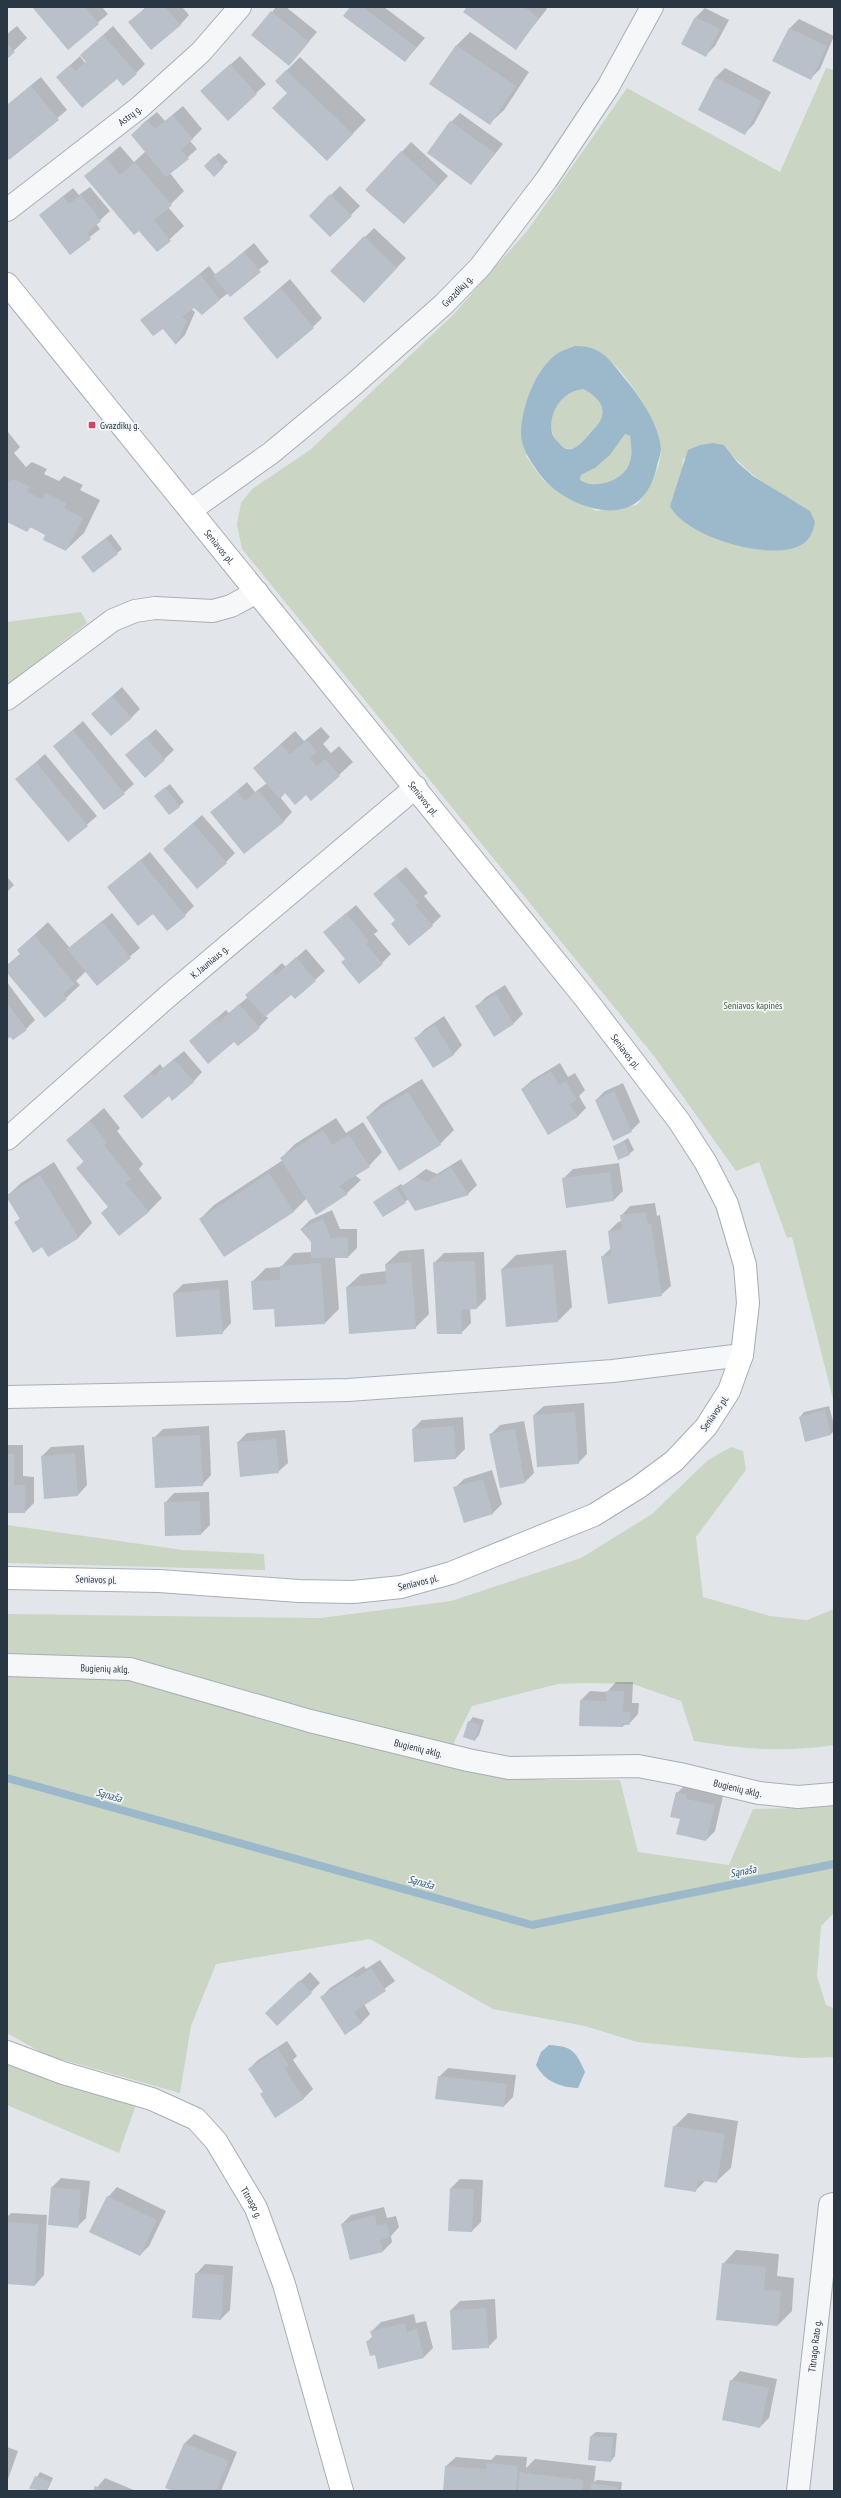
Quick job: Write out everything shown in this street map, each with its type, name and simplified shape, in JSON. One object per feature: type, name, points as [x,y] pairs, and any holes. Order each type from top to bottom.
[{"type":"main road","name":"Seniavos pl.","points":[[7,284],[416,787],[585,998],[679,1121],[706,1163],[727,1204],[745,1265],[748,1303],[742,1355],[729,1391],[706,1427],[674,1460],[639,1487],[594,1515],[451,1573],[401,1587],[353,1592],[299,1591],[159,1581],[7,1578]]},
{"type":"main road","name":"Titnago g.","points":[[7,2052],[49,2068],[152,2099],[196,2119],[216,2141],[256,2208],[282,2277],[342,2491]]},
{"type":"street","name":"Astrų g.","points":[[7,210],[146,102],[201,52],[240,7]]},
{"type":"street","name":"Gvazdikų g.","points":[[191,510],[271,453],[347,390],[444,304],[480,267],[547,179],[608,87],[652,7]]},
{"type":"street","points":[[7,699],[113,620],[135,611],[155,608],[213,611],[231,606],[257,592]]},
{"type":"street","name":"K. Jauniaus g.","points":[[7,1139],[167,997],[416,787]]},
{"type":"street","points":[[7,1398],[348,1390],[613,1371],[742,1355]]},
{"type":"street","name":"Bugienių aklg.","points":[[7,1665],[130,1669],[310,1721],[468,1760],[509,1768],[638,1766],[680,1774],[759,1794],[798,1797],[834,1794]]},
{"type":"street","name":"Titnago Rato g.","points":[[798,2491],[830,2205],[834,2204]]},
{"type":"green space","name":"Seniavos kapinės","points":[[826,68],[834,70],[834,1403],[792,1237],[787,1238],[759,1162],[736,1171],[654,1056],[242,549],[237,525],[241,503],[252,489],[310,450],[453,315],[527,231],[627,88],[780,172]],"holes":[[[575,346],[602,355],[616,367],[634,389],[656,428],[660,440],[661,450],[659,465],[650,486],[637,505],[597,511],[570,499],[543,480],[526,456]],[[724,445],[752,474],[810,511],[670,506],[682,473],[683,459]]]},
{"type":"green space","points":[[583,389],[595,397],[601,405],[601,420],[581,444],[572,449],[564,448],[557,442],[553,434],[551,423],[552,416],[559,403],[564,398]]},
{"type":"green space","points":[[625,434],[630,436],[631,450],[631,457],[626,470],[615,479],[600,484],[586,483],[580,480],[581,475],[595,468],[610,455]]},
{"type":"green space","points":[[81,612],[87,623],[7,685],[7,622]]},
{"type":"green space","points":[[731,1447],[743,1451],[746,1470],[696,1537],[703,1597],[770,1616],[807,1620],[834,1609],[834,1745],[798,1749],[764,1749],[694,1741],[681,1701],[633,1684],[586,1683],[558,1684],[472,1706],[454,1742],[465,1767],[548,1780],[620,1780],[638,1852],[729,1865],[753,1809],[796,1808],[834,1802],[834,1913],[821,1926],[817,1976],[826,2005],[834,2008],[834,2057],[799,2058],[637,2042],[585,2026],[493,2009],[370,1939],[216,1964],[191,2026],[180,2093],[46,2055],[7,2033],[7,1614],[321,1618],[451,1601],[581,1558],[652,1514],[708,1460]]},
{"type":"green space","points":[[7,1525],[183,1550],[264,1554],[265,1570],[7,1563]]},
{"type":"green space","points":[[7,2065],[137,2102],[119,2153],[7,2105]]},
{"type":"water","points":[[575,346],[592,348],[604,355],[609,360],[631,386],[642,402],[657,430],[661,450],[653,480],[647,492],[639,500],[630,506],[619,510],[594,508],[580,504],[555,490],[540,475],[526,452],[521,438],[524,411],[536,378],[550,360],[558,353]],"holes":[[[583,389],[595,397],[601,404],[602,414],[599,423],[580,445],[572,449],[567,449],[563,447],[553,436],[551,425],[552,418],[558,404],[563,399],[569,394]],[[625,434],[630,436],[631,450],[631,457],[626,470],[615,479],[600,484],[586,483],[580,480],[581,475],[595,468],[610,455]]]},
{"type":"water","points":[[713,443],[724,445],[738,463],[753,476],[810,511],[815,522],[807,541],[801,545],[787,549],[770,550],[750,548],[730,544],[710,536],[693,528],[679,517],[670,506],[688,450],[700,445]]},
{"type":"water","points":[[549,2045],[569,2049],[573,2051],[579,2059],[585,2072],[578,2088],[559,2085],[548,2079],[540,2071],[536,2065],[541,2052]]},
{"type":"building","points":[[32,7],[85,7],[99,24],[68,50]]},
{"type":"building","points":[[147,7],[165,7],[181,25],[151,50],[128,22]]},
{"type":"building","points":[[350,7],[363,7],[416,47],[405,62],[343,16]]},
{"type":"building","points":[[467,7],[524,7],[539,18],[516,50],[463,12]]},
{"type":"building","points":[[271,11],[309,42],[289,66],[251,35]]},
{"type":"building","points":[[695,17],[720,29],[706,57],[681,44]]},
{"type":"building","points":[[789,28],[827,46],[811,80],[772,61]]},
{"type":"building","points":[[103,35],[137,74],[123,86],[117,79],[82,108],[56,77],[70,65],[75,71],[86,62],[80,55]]},
{"type":"building","points":[[7,43],[15,52],[7,59]]},
{"type":"building","points":[[456,45],[516,86],[490,125],[429,84]]},
{"type":"building","points":[[230,64],[257,94],[228,121],[200,91]]},
{"type":"building","points":[[286,70],[353,134],[327,161],[272,108],[287,93],[275,81]]},
{"type":"building","points":[[715,77],[762,101],[745,135],[698,110]]},
{"type":"building","points":[[31,86],[59,120],[9,160],[7,157],[7,105]]},
{"type":"building","points":[[173,115],[193,139],[181,150],[189,159],[166,177],[131,135],[147,120],[155,129]]},
{"type":"building","points":[[450,121],[495,153],[471,185],[427,153]]},
{"type":"building","points":[[401,151],[439,186],[404,224],[365,190]]},
{"type":"building","points":[[214,156],[224,167],[214,177],[204,166]]},
{"type":"building","points":[[106,158],[120,175],[135,162],[172,205],[154,220],[171,241],[157,252],[139,231],[134,235],[84,176]]},
{"type":"building","points":[[330,194],[352,216],[330,237],[309,216]]},
{"type":"building","points":[[81,195],[101,221],[87,233],[91,239],[70,255],[39,215],[63,196],[69,204]]},
{"type":"building","points":[[364,236],[397,268],[364,303],[330,271]]},
{"type":"building","points":[[244,252],[261,272],[230,297],[213,276]]},
{"type":"building","points":[[200,274],[220,300],[202,315],[194,308],[182,317],[187,321],[176,345],[163,329],[153,336],[140,320]]},
{"type":"building","points":[[281,288],[314,328],[277,359],[243,318]]},
{"type":"building","points":[[14,479],[30,487],[27,492],[42,499],[46,493],[66,503],[64,508],[83,518],[66,551],[43,540],[45,535],[30,527],[27,532],[7,522],[7,483]]},
{"type":"building","points":[[106,538],[118,554],[93,573],[81,557]]},
{"type":"building","points":[[112,696],[132,718],[111,736],[91,714]]},
{"type":"building","points":[[73,730],[125,794],[104,810],[53,746]]},
{"type":"building","points":[[146,737],[165,760],[145,778],[125,755]]},
{"type":"building","points":[[307,740],[317,752],[310,758],[317,766],[325,759],[340,776],[311,801],[306,795],[295,805],[285,793],[280,799],[253,768],[281,744],[290,754]]},
{"type":"building","points":[[36,762],[88,826],[68,842],[15,779]]},
{"type":"building","points":[[165,787],[180,807],[169,815],[154,796]]},
{"type":"building","points":[[258,790],[284,822],[244,854],[210,812],[237,791],[245,801]]},
{"type":"building","points":[[193,823],[227,863],[197,889],[163,849]]},
{"type":"building","points":[[140,860],[186,916],[167,931],[153,914],[138,926],[107,887]]},
{"type":"building","points":[[396,875],[419,903],[415,905],[433,926],[409,946],[391,924],[395,920],[373,894]]},
{"type":"building","points":[[346,913],[369,941],[366,944],[383,964],[359,984],[341,962],[345,959],[323,932]]},
{"type":"building","points":[[102,921],[131,958],[97,986],[67,949]]},
{"type":"building","points":[[34,935],[75,984],[63,994],[67,999],[45,1018],[7,973],[7,965],[20,954],[17,950]]},
{"type":"building","points":[[296,957],[316,981],[295,999],[291,995],[265,1017],[245,995],[273,971],[276,975]]},
{"type":"building","points":[[496,994],[514,1024],[494,1037],[475,1006]]},
{"type":"building","points":[[7,1003],[27,1030],[13,1040],[10,1037],[7,1040]]},
{"type":"building","points":[[239,1004],[260,1028],[238,1046],[234,1042],[208,1064],[189,1041],[216,1018],[219,1022]]},
{"type":"building","points":[[435,1025],[454,1055],[433,1068],[414,1038]]},
{"type":"building","points":[[174,1059],[194,1082],[172,1101],[169,1096],[142,1119],[123,1096],[151,1073],[154,1076]]},
{"type":"building","points":[[551,1071],[559,1085],[566,1081],[577,1100],[570,1104],[578,1117],[548,1135],[521,1089]]},
{"type":"building","points":[[614,1091],[632,1132],[613,1141],[595,1100]]},
{"type":"building","points":[[408,1092],[441,1145],[399,1171],[366,1117]]},
{"type":"building","points":[[90,1121],[107,1142],[104,1145],[131,1179],[125,1183],[149,1212],[119,1236],[101,1213],[108,1207],[76,1168],[84,1162],[66,1140]]},
{"type":"building","points":[[323,1130],[332,1145],[349,1135],[370,1167],[339,1186],[348,1194],[316,1215],[280,1158]]},
{"type":"building","points":[[624,1141],[630,1155],[618,1160],[613,1146]]},
{"type":"building","points":[[451,1167],[469,1195],[415,1211],[400,1187],[416,1177],[427,1182]]},
{"type":"building","points":[[610,1172],[614,1201],[566,1208],[562,1178]]},
{"type":"building","points":[[269,1173],[294,1212],[224,1257],[199,1219]]},
{"type":"building","points":[[40,1175],[79,1238],[48,1257],[42,1247],[33,1253],[14,1222],[20,1219],[7,1198],[7,1195]]},
{"type":"building","points":[[396,1187],[406,1203],[383,1217],[373,1202]]},
{"type":"building","points":[[646,1212],[648,1224],[651,1224],[662,1296],[608,1304],[601,1256],[611,1255],[608,1231],[622,1229],[620,1215]]},
{"type":"building","points":[[323,1219],[331,1238],[348,1237],[348,1258],[311,1258],[311,1242],[300,1229]]},
{"type":"building","points":[[475,1261],[477,1309],[461,1310],[462,1334],[437,1334],[433,1262]]},
{"type":"building","points":[[411,1262],[416,1329],[349,1334],[346,1287],[387,1284],[385,1264]]},
{"type":"building","points":[[321,1263],[325,1324],[275,1327],[274,1309],[253,1310],[251,1281],[280,1280],[280,1266]]},
{"type":"building","points":[[553,1264],[558,1322],[506,1327],[501,1269]]},
{"type":"building","points":[[219,1289],[223,1334],[176,1337],[173,1293]]},
{"type":"building","points":[[825,1410],[831,1435],[805,1442],[799,1417]]},
{"type":"building","points":[[575,1412],[579,1464],[537,1467],[533,1415]]},
{"type":"building","points":[[454,1426],[456,1459],[414,1462],[412,1429]]},
{"type":"building","points":[[515,1429],[525,1483],[500,1488],[489,1434]]},
{"type":"building","points":[[200,1435],[203,1486],[155,1488],[152,1437]]},
{"type":"building","points":[[276,1439],[279,1473],[240,1477],[237,1442]]},
{"type":"building","points":[[75,1453],[78,1496],[44,1499],[41,1456]]},
{"type":"building","points":[[7,1454],[14,1454],[14,1485],[25,1485],[25,1513],[7,1513]]},
{"type":"building","points":[[483,1479],[493,1514],[464,1523],[453,1487]]},
{"type":"building","points":[[200,1501],[201,1535],[165,1536],[164,1502]]},
{"type":"building","points":[[606,1691],[624,1691],[623,1712],[630,1712],[630,1725],[623,1724],[623,1727],[579,1726],[580,1700],[606,1701]]},
{"type":"building","points":[[468,1721],[480,1725],[475,1741],[463,1737]]},
{"type":"building","points":[[676,1792],[687,1795],[687,1799],[715,1805],[706,1841],[676,1834],[680,1819],[670,1817]]},
{"type":"building","points":[[371,1968],[386,1991],[354,2012],[362,2023],[345,2035],[320,1997],[354,1975],[356,1978]]},
{"type":"building","points":[[300,1980],[312,1993],[277,2026],[265,2013]]},
{"type":"building","points":[[278,2049],[289,2066],[284,2068],[304,2099],[275,2118],[260,2094],[263,2092],[248,2069]]},
{"type":"building","points":[[438,2076],[507,2084],[504,2107],[435,2099]]},
{"type":"building","points":[[673,2126],[725,2134],[717,2183],[698,2180],[696,2192],[664,2187]]},
{"type":"building","points":[[51,2187],[81,2190],[78,2228],[48,2225]]},
{"type":"building","points":[[450,2188],[474,2189],[472,2232],[448,2231]]},
{"type":"building","points":[[107,2196],[157,2220],[140,2256],[89,2232]]},
{"type":"building","points":[[375,2215],[377,2226],[387,2224],[390,2237],[380,2240],[383,2252],[350,2260],[341,2224]]},
{"type":"building","points":[[7,2222],[38,2224],[35,2286],[7,2284]]},
{"type":"building","points":[[722,2263],[766,2267],[764,2290],[781,2291],[778,2326],[716,2320]]},
{"type":"building","points":[[195,2273],[224,2275],[221,2320],[192,2318]]},
{"type":"building","points":[[486,2308],[489,2348],[452,2350],[450,2310]]},
{"type":"building","points":[[405,2323],[407,2332],[417,2329],[424,2358],[378,2369],[375,2355],[370,2356],[366,2341],[373,2340],[370,2331]]},
{"type":"building","points":[[730,2380],[769,2388],[760,2428],[722,2420]]},
{"type":"building","points":[[590,2436],[613,2437],[611,2462],[588,2460]]},
{"type":"building","points":[[184,2443],[229,2461],[216,2491],[173,2491],[165,2488]]},
{"type":"building","points":[[486,2463],[518,2466],[516,2491],[443,2491],[445,2466],[486,2469]]},
{"type":"building","points":[[520,2472],[583,2480],[582,2491],[518,2491]]},
{"type":"building","points":[[35,2476],[50,2482],[46,2491],[29,2489]]},
{"type":"building","points":[[591,2483],[618,2487],[618,2491],[591,2491]]},
{"type":"building","points":[[95,2486],[106,2491],[93,2491]]},
{"type":"waterway","name":"Sąnaša","points":[[7,1778],[532,1925],[834,1864]]},
{"type":"place","name":"Gvazdikų g.","points":[[92,425]]}]
